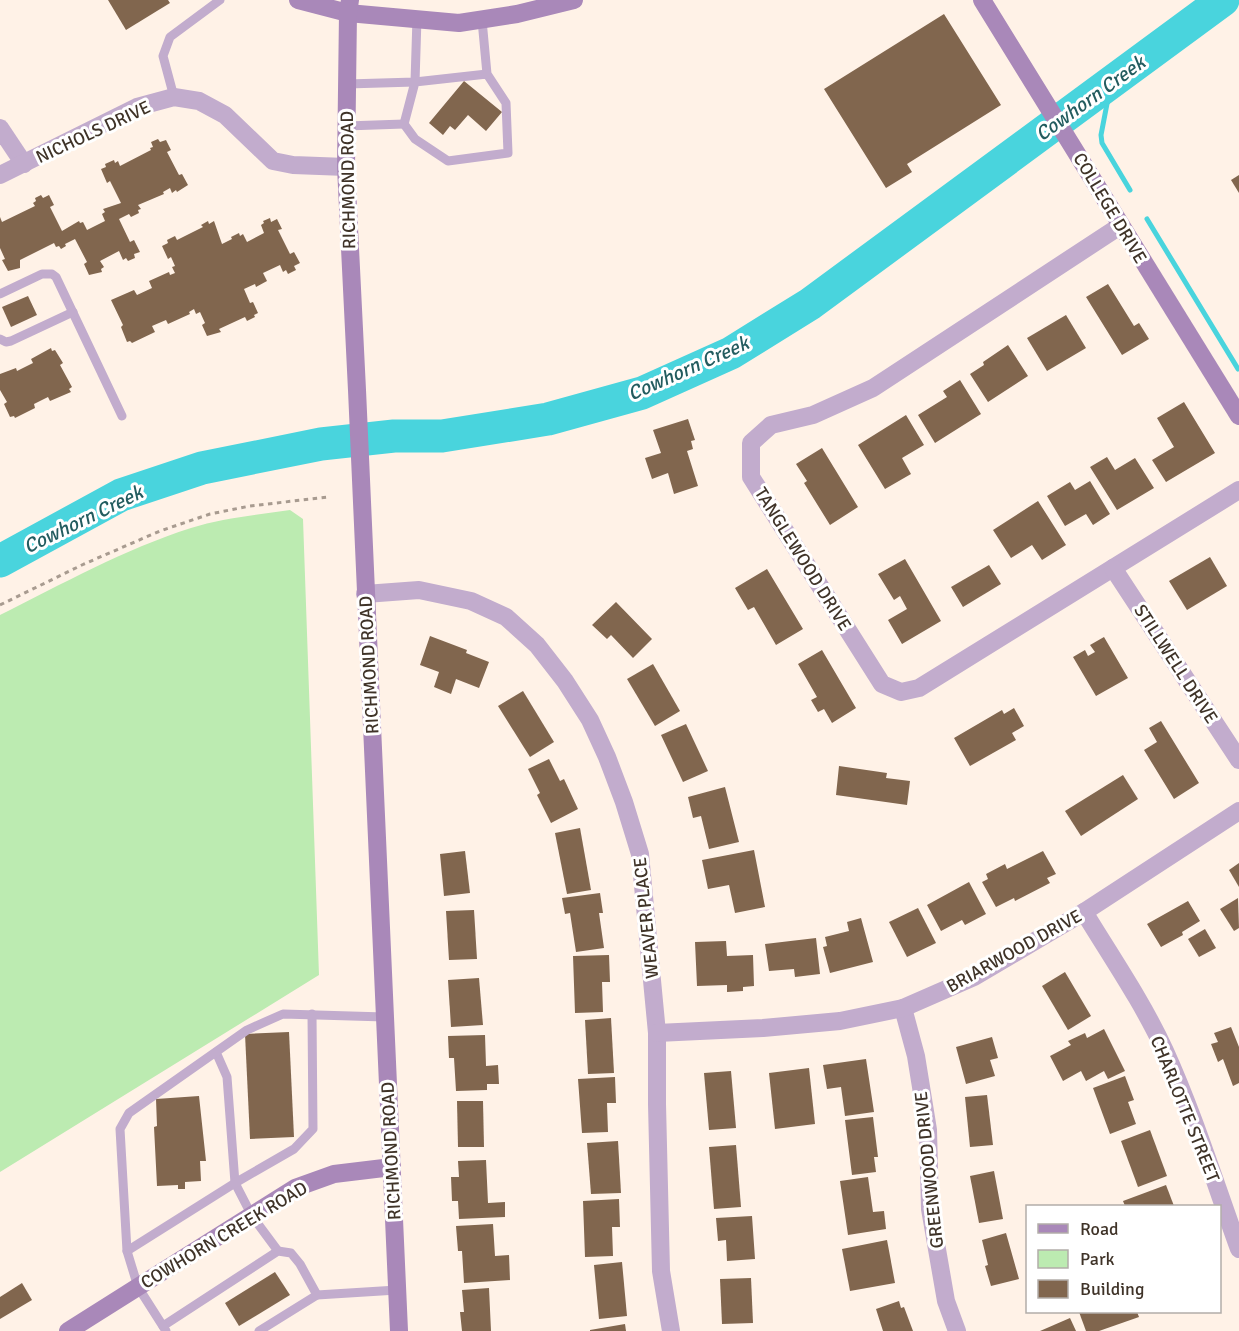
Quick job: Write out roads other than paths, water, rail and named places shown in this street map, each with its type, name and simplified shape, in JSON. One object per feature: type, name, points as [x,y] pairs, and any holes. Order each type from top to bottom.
[{"type":"main road","points":[[298,0],[459,23],[517,14],[574,0]]},
{"type":"main road","name":"COLLEGE DRIVE","points":[[982,0],[1239,417]]},
{"type":"main road","name":"RICHMOND ROAD","points":[[349,7],[346,167],[399,1331]]},
{"type":"main road","name":"COWHORN CREEK ROAD","points":[[68,1331],[295,1188],[334,1173],[392,1167]]},
{"type":"street","name":"NICHOLS DRIVE","points":[[0,175],[137,107],[174,97],[199,101],[225,115],[273,161],[293,165],[346,167]]},
{"type":"street","points":[[0,128],[24,164]]},
{"type":"street","name":"TANGLEWOOD DRIVE","points":[[1120,226],[873,388],[813,415],[771,425],[751,443],[751,477],[882,684],[901,692],[919,688],[1239,490]]},
{"type":"street","name":"STILLWELL DRIVE","points":[[1113,567],[1239,760]]},
{"type":"street","name":"WEAVER PLACE","points":[[365,594],[419,590],[471,601],[506,617],[537,645],[565,681],[590,720],[607,757],[640,854],[657,1033],[661,1271],[671,1331]]},
{"type":"street","name":"BRIARWOOD DRIVE","points":[[657,1033],[763,1028],[840,1021],[903,1008],[974,977],[1084,912],[1239,811]]},
{"type":"street","name":"CHARLOTTE STREET","points":[[1084,912],[1133,991],[1164,1051],[1189,1111],[1239,1250]]},
{"type":"street","name":"GREENWOOD DRIVE","points":[[903,1008],[916,1056],[928,1130],[932,1221],[946,1301],[957,1331]]},
{"type":"lane","points":[[198,0],[205,10]]},
{"type":"lane","points":[[174,97],[163,56],[165,46],[170,37],[220,0]]},
{"type":"lane","points":[[417,18],[415,82],[404,123],[415,139],[448,161],[508,153],[506,103],[487,74],[482,20]]},
{"type":"lane","points":[[347,84],[415,82],[487,74]]},
{"type":"lane","points":[[346,126],[404,123]]},
{"type":"lane","points":[[0,294],[42,274],[52,274],[56,277],[122,416]]},
{"type":"lane","points":[[0,339],[6,342],[11,341],[73,312]]},
{"type":"lane","points":[[317,1295],[313,1285],[291,1253],[278,1251],[165,1328],[138,1287],[127,1251],[120,1129],[129,1113],[247,1030],[283,1014],[385,1017]]},
{"type":"lane","points":[[127,1251],[294,1149],[313,1129],[312,1014]]},
{"type":"lane","points":[[216,1053],[227,1077],[235,1183],[252,1216],[278,1251]]},
{"type":"lane","points":[[259,1331],[317,1295],[397,1290]]},
{"type":"waterway","name":"Cowhorn Creek","points":[[0,561],[121,495],[202,468],[321,444],[394,436],[442,436],[548,419],[642,393],[731,353],[810,304],[1223,0]]},
{"type":"waterway","points":[[1111,83],[1101,135],[1102,143],[1130,190]]},
{"type":"waterway","points":[[1147,219],[1238,369]]}]
